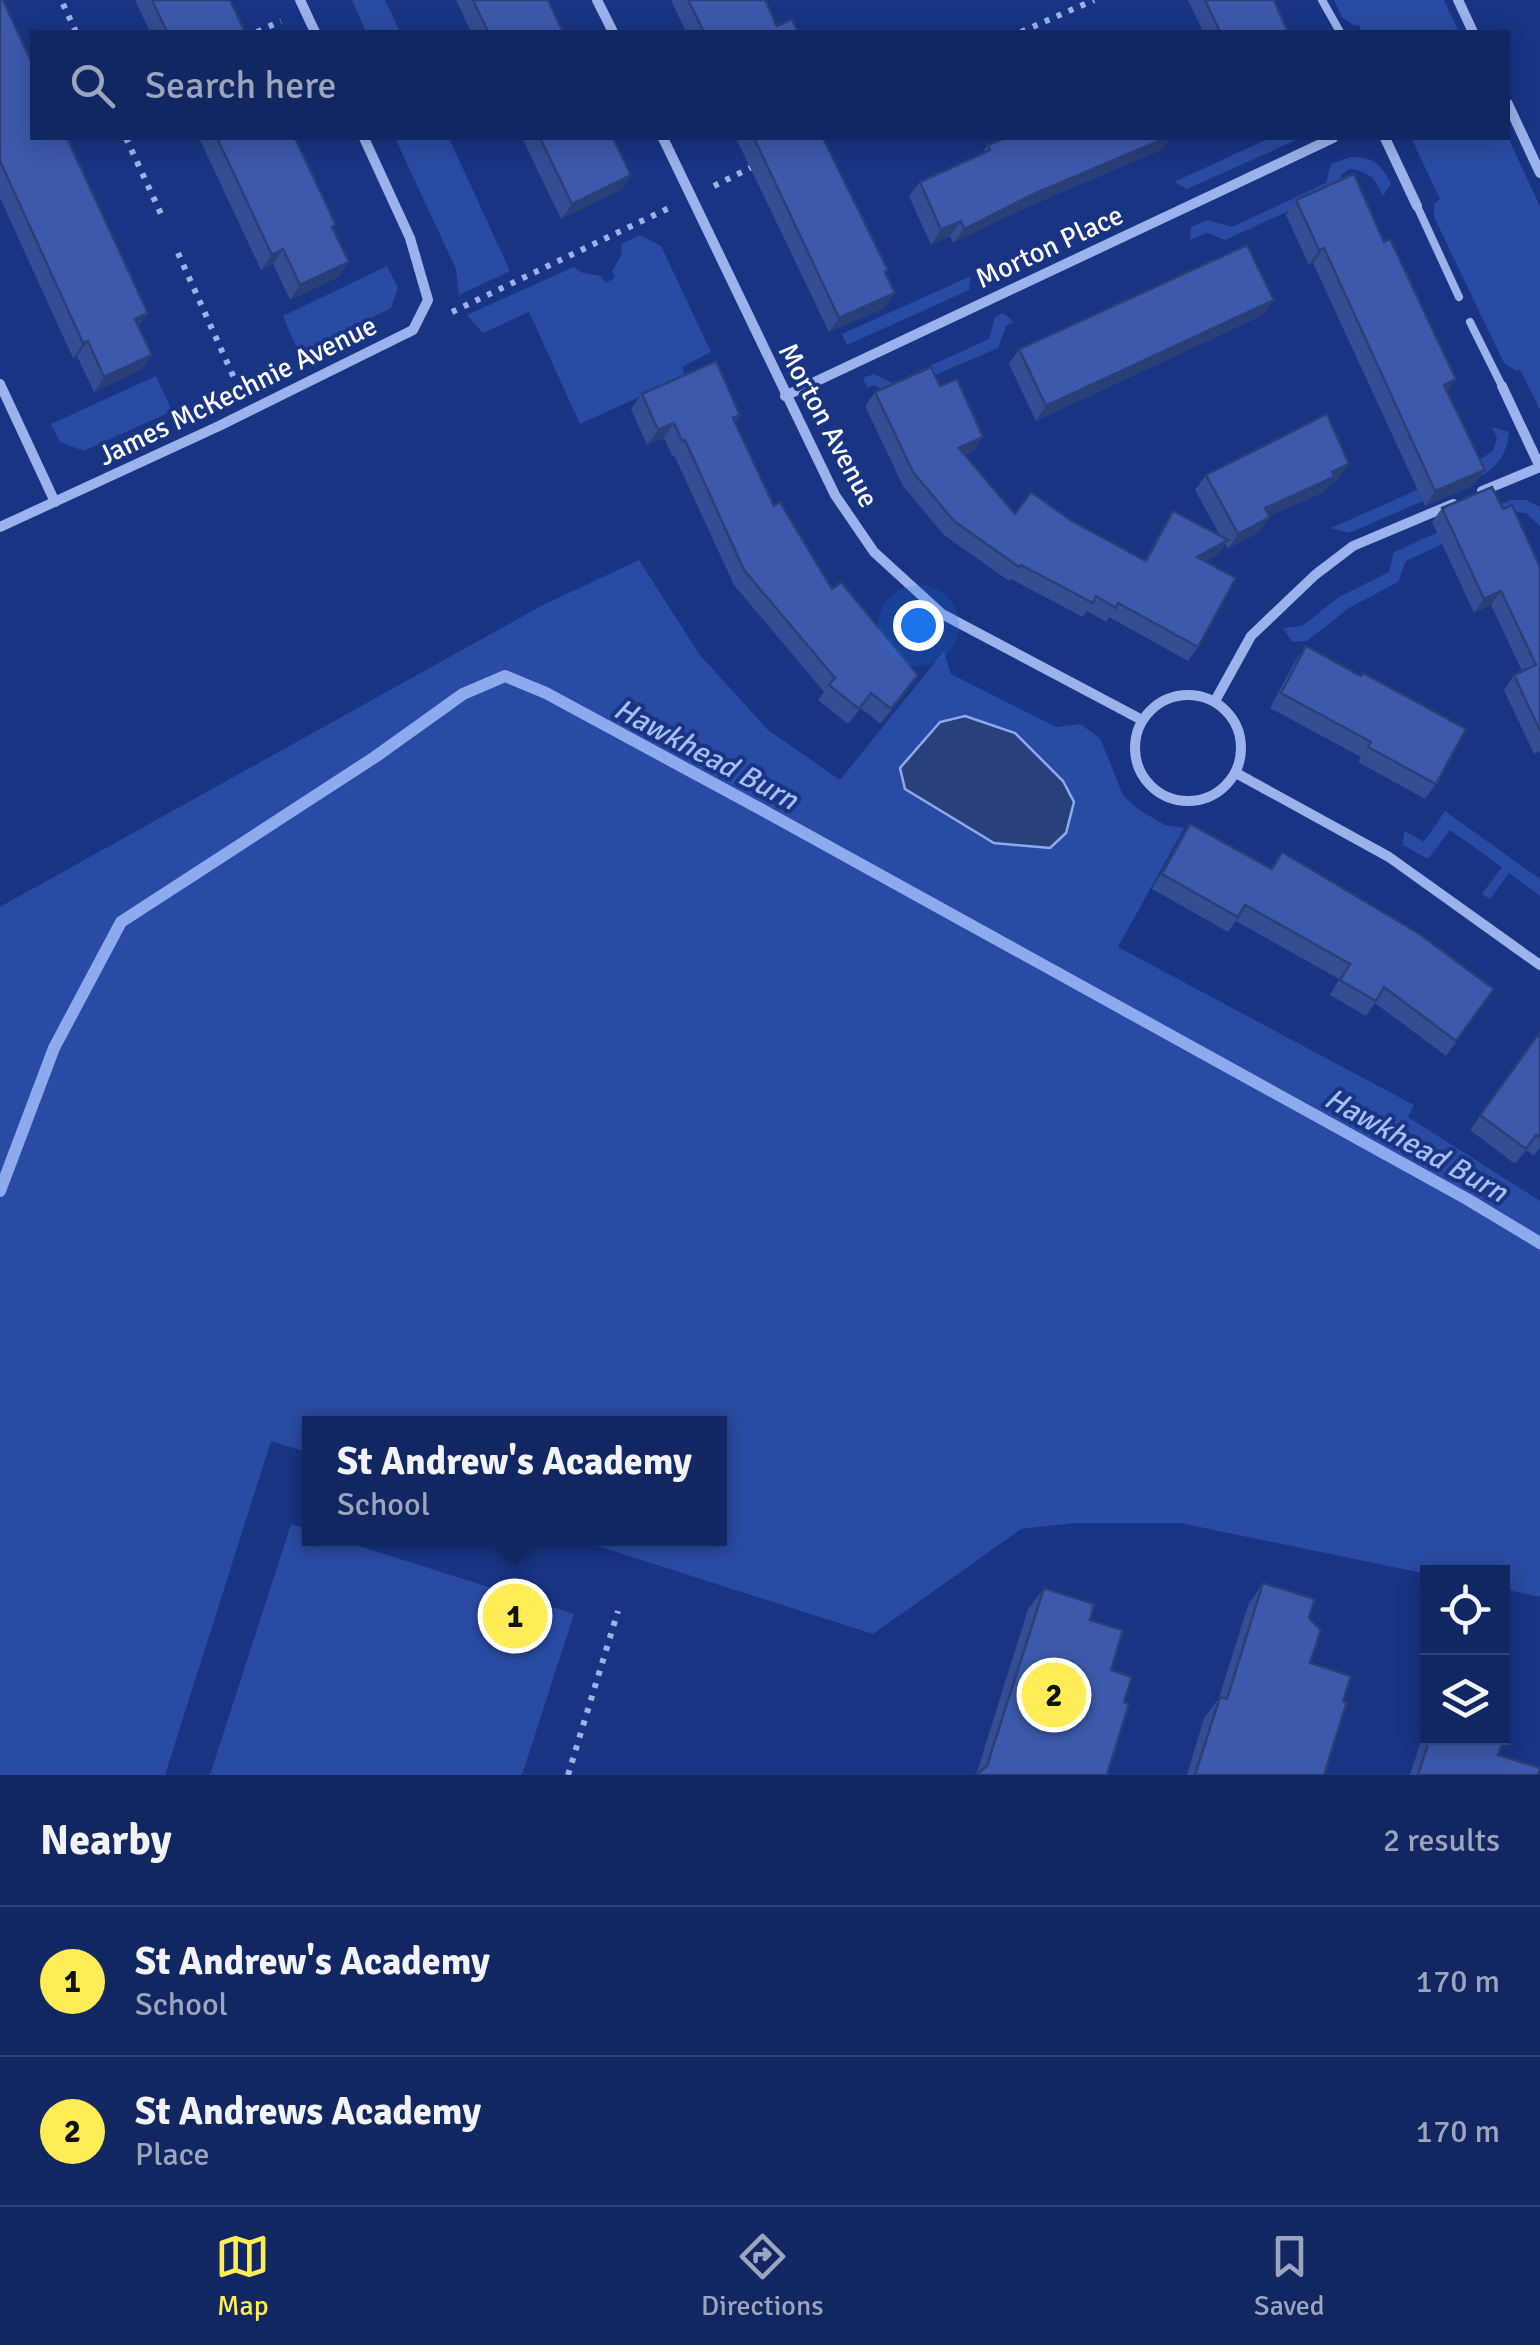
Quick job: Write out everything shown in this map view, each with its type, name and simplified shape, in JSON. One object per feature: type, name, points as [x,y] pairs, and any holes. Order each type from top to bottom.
[{"type":"street","points":[[300,0],[314,30]]},
{"type":"street","points":[[598,0],[612,30]]},
{"type":"street","points":[[1458,0],[1472,30]]},
{"type":"street","points":[[1510,108],[1540,173]]},
{"type":"street","name":"James McKechnie Avenue","points":[[0,528],[413,330],[428,300],[410,238],[365,140]]},
{"type":"street","name":"Morton Avenue","points":[[663,140],[835,495],[874,552],[942,614],[1142,720]]},
{"type":"street","name":"Morton Place","points":[[785,396],[1329,140]]},
{"type":"street","points":[[1386,140],[1417,206]]},
{"type":"street","points":[[0,384],[55,502]]},
{"type":"street","points":[[1215,701],[1251,636],[1315,574],[1353,546],[1540,467],[1502,386]]},
{"type":"street","points":[[1195,694],[1215,701],[1231,714],[1240,732],[1242,752],[1236,773],[1223,790],[1204,799],[1183,801],[1162,796],[1146,782],[1136,762],[1135,741],[1142,720],[1156,705],[1174,696],[1195,694]]},
{"type":"street","points":[[1236,773],[1389,857],[1540,965]]},
{"type":"lane","points":[[1322,0],[1339,30]]},
{"type":"lane","points":[[1417,206],[1460,298]]},
{"type":"lane","points":[[1470,322],[1502,386]]},
{"type":"path","points":[[1026,30],[1094,0]]},
{"type":"path","points":[[63,4],[75,30]]},
{"type":"path","points":[[127,140],[161,214]]},
{"type":"path","points":[[413,330],[758,164]]},
{"type":"path","points":[[178,254],[249,411]]},
{"type":"path","points":[[568,1775],[618,1611]]},
{"type":"shaded area","points":[[352,0],[385,0],[399,30],[365,30]]},
{"type":"shaded area","points":[[1334,0],[1444,0],[1458,30],[1361,30],[1342,17]]},
{"type":"shaded area","points":[[396,140],[450,140],[510,271],[459,295],[456,269]]},
{"type":"shaded area","points":[[1266,140],[1297,140],[1187,189],[1174,182]]},
{"type":"shaded area","points":[[1412,140],[1509,140],[1540,207],[1540,410],[1520,369],[1504,363],[1434,217],[1434,204],[1440,199]]},
{"type":"shaded area","points":[[1351,157],[1366,158],[1380,167],[1391,184],[1383,196],[1371,177],[1350,169],[1341,175],[1339,188],[1225,240],[1207,233],[1190,240],[1191,227],[1208,220],[1232,227],[1326,183],[1331,164]]},
{"type":"shaded area","points":[[640,235],[661,246],[711,352],[682,367],[685,376],[580,424],[529,312],[483,333],[467,315],[574,267],[601,276],[605,283],[615,278],[612,271],[622,254],[621,244]]},
{"type":"shaded area","points":[[387,266],[398,288],[391,308],[299,354],[283,316]]},
{"type":"shaded area","points":[[971,276],[969,290],[847,345],[842,334]]},
{"type":"shaded area","points":[[1003,313],[1014,322],[1006,326],[998,348],[889,395],[875,385],[867,388],[863,378],[874,374],[892,383],[989,339],[995,317]]},
{"type":"shaded area","points":[[156,376],[172,411],[84,451],[60,442],[51,424]]},
{"type":"shaded area","points":[[1492,427],[1509,432],[1508,439],[1502,456],[1485,474],[1349,533],[1331,528],[1467,468],[1493,451],[1497,437]]},
{"type":"shaded area","points":[[1510,500],[1526,500],[1540,507],[1540,526],[1526,513],[1512,512],[1406,561],[1398,582],[1349,608],[1307,641],[1292,642],[1283,628],[1302,626],[1339,597],[1389,572],[1394,552]]},
{"type":"shaded area","points":[[639,560],[699,654],[768,730],[840,780],[944,651],[951,674],[1056,727],[1080,724],[1100,738],[1123,795],[1165,825],[1184,828],[1118,947],[1414,1105],[1408,1117],[1540,1201],[1540,1597],[1510,1591],[1510,1565],[1420,1565],[1420,1573],[1180,1523],[1074,1523],[1021,1529],[873,1634],[598,1546],[727,1546],[727,1416],[302,1416],[302,1451],[271,1441],[165,1775],[0,1775],[0,907],[543,605]]},
{"type":"shaded area","points":[[965,716],[1015,733],[1063,781],[1074,802],[1066,833],[1050,848],[994,843],[905,789],[900,768],[940,722]]},
{"type":"shaded area","points":[[1445,811],[1540,879],[1540,896],[1509,873],[1490,899],[1482,894],[1502,867],[1450,830],[1428,859],[1403,845],[1404,831],[1424,842]]},
{"type":"shaded area","points":[[291,1524],[302,1527],[302,1546],[359,1546],[574,1614],[522,1775],[210,1775]]},
{"type":"building","points":[[3,0],[30,59],[30,140],[68,140],[148,313],[135,319],[152,355],[104,377],[88,341],[83,343],[0,161]]},
{"type":"building","points":[[152,0],[230,0],[244,30],[166,30]]},
{"type":"building","points":[[473,0],[548,0],[562,30],[487,30]]},
{"type":"building","points":[[688,0],[765,0],[777,26],[792,19],[797,30],[703,30]]},
{"type":"building","points":[[1205,0],[1274,0],[1287,30],[1219,30]]},
{"type":"building","points":[[218,140],[296,140],[349,262],[300,285],[283,249],[272,255]]},
{"type":"building","points":[[541,140],[614,140],[631,175],[572,204]]},
{"type":"building","points":[[755,140],[824,140],[888,270],[885,272],[895,293],[839,318]]},
{"type":"building","points":[[1000,140],[1161,140],[1036,193],[964,229],[961,221],[941,230],[920,182],[990,150],[988,145]]},
{"type":"building","points":[[1354,174],[1384,242],[1390,239],[1456,379],[1444,385],[1485,470],[1435,491],[1324,248],[1319,250],[1296,200]]},
{"type":"building","points":[[1247,245],[1274,300],[1046,406],[1019,349]]},
{"type":"building","points":[[716,361],[740,415],[733,418],[774,506],[780,502],[832,589],[841,582],[918,675],[891,709],[871,693],[859,709],[829,685],[835,678],[744,570],[674,423],[658,430],[642,394]]},
{"type":"building","points":[[931,367],[940,386],[957,379],[983,437],[959,448],[1015,514],[1031,492],[1072,521],[1146,561],[1173,511],[1228,540],[1197,557],[1236,578],[1198,647],[1118,603],[1116,608],[1096,596],[1093,603],[1019,567],[954,521],[913,472],[875,392]]},
{"type":"building","points":[[1327,414],[1349,464],[1332,472],[1334,477],[1265,508],[1270,517],[1238,534],[1206,475]]},
{"type":"building","points":[[1492,487],[1503,509],[1512,505],[1540,567],[1540,731],[1514,675],[1536,665],[1501,591],[1484,599],[1442,508]]},
{"type":"building","points":[[1306,646],[1466,729],[1436,784],[1368,747],[1371,742],[1281,693]]},
{"type":"building","points":[[1190,824],[1272,869],[1282,852],[1418,933],[1494,989],[1456,1041],[1384,987],[1376,1001],[1340,980],[1350,964],[1245,905],[1238,917],[1162,874]]},
{"type":"building","points":[[1540,1032],[1540,1138],[1536,1135],[1526,1149],[1480,1115]]},
{"type":"building","points":[[1263,1583],[1315,1599],[1309,1618],[1321,1630],[1310,1663],[1351,1676],[1324,1775],[1195,1775],[1220,1697],[1227,1699]]},
{"type":"building","points":[[1044,1588],[1094,1604],[1090,1620],[1123,1630],[1111,1670],[1132,1677],[1124,1702],[1129,1704],[1107,1775],[976,1775],[987,1766]]},
{"type":"building","points":[[1428,1745],[1502,1745],[1498,1755],[1540,1768],[1538,1775],[1418,1775]]},
{"type":"waterway","name":"Hawkhead Burn","points":[[0,1191],[54,1048],[121,922],[375,757],[463,694],[505,676],[546,693],[766,812],[1540,1243]]},
{"type":"place","name":"St Andrew's Academy","points":[[515,1616]]},
{"type":"place","name":"St Andrews Academy","points":[[1054,1695]]}]
